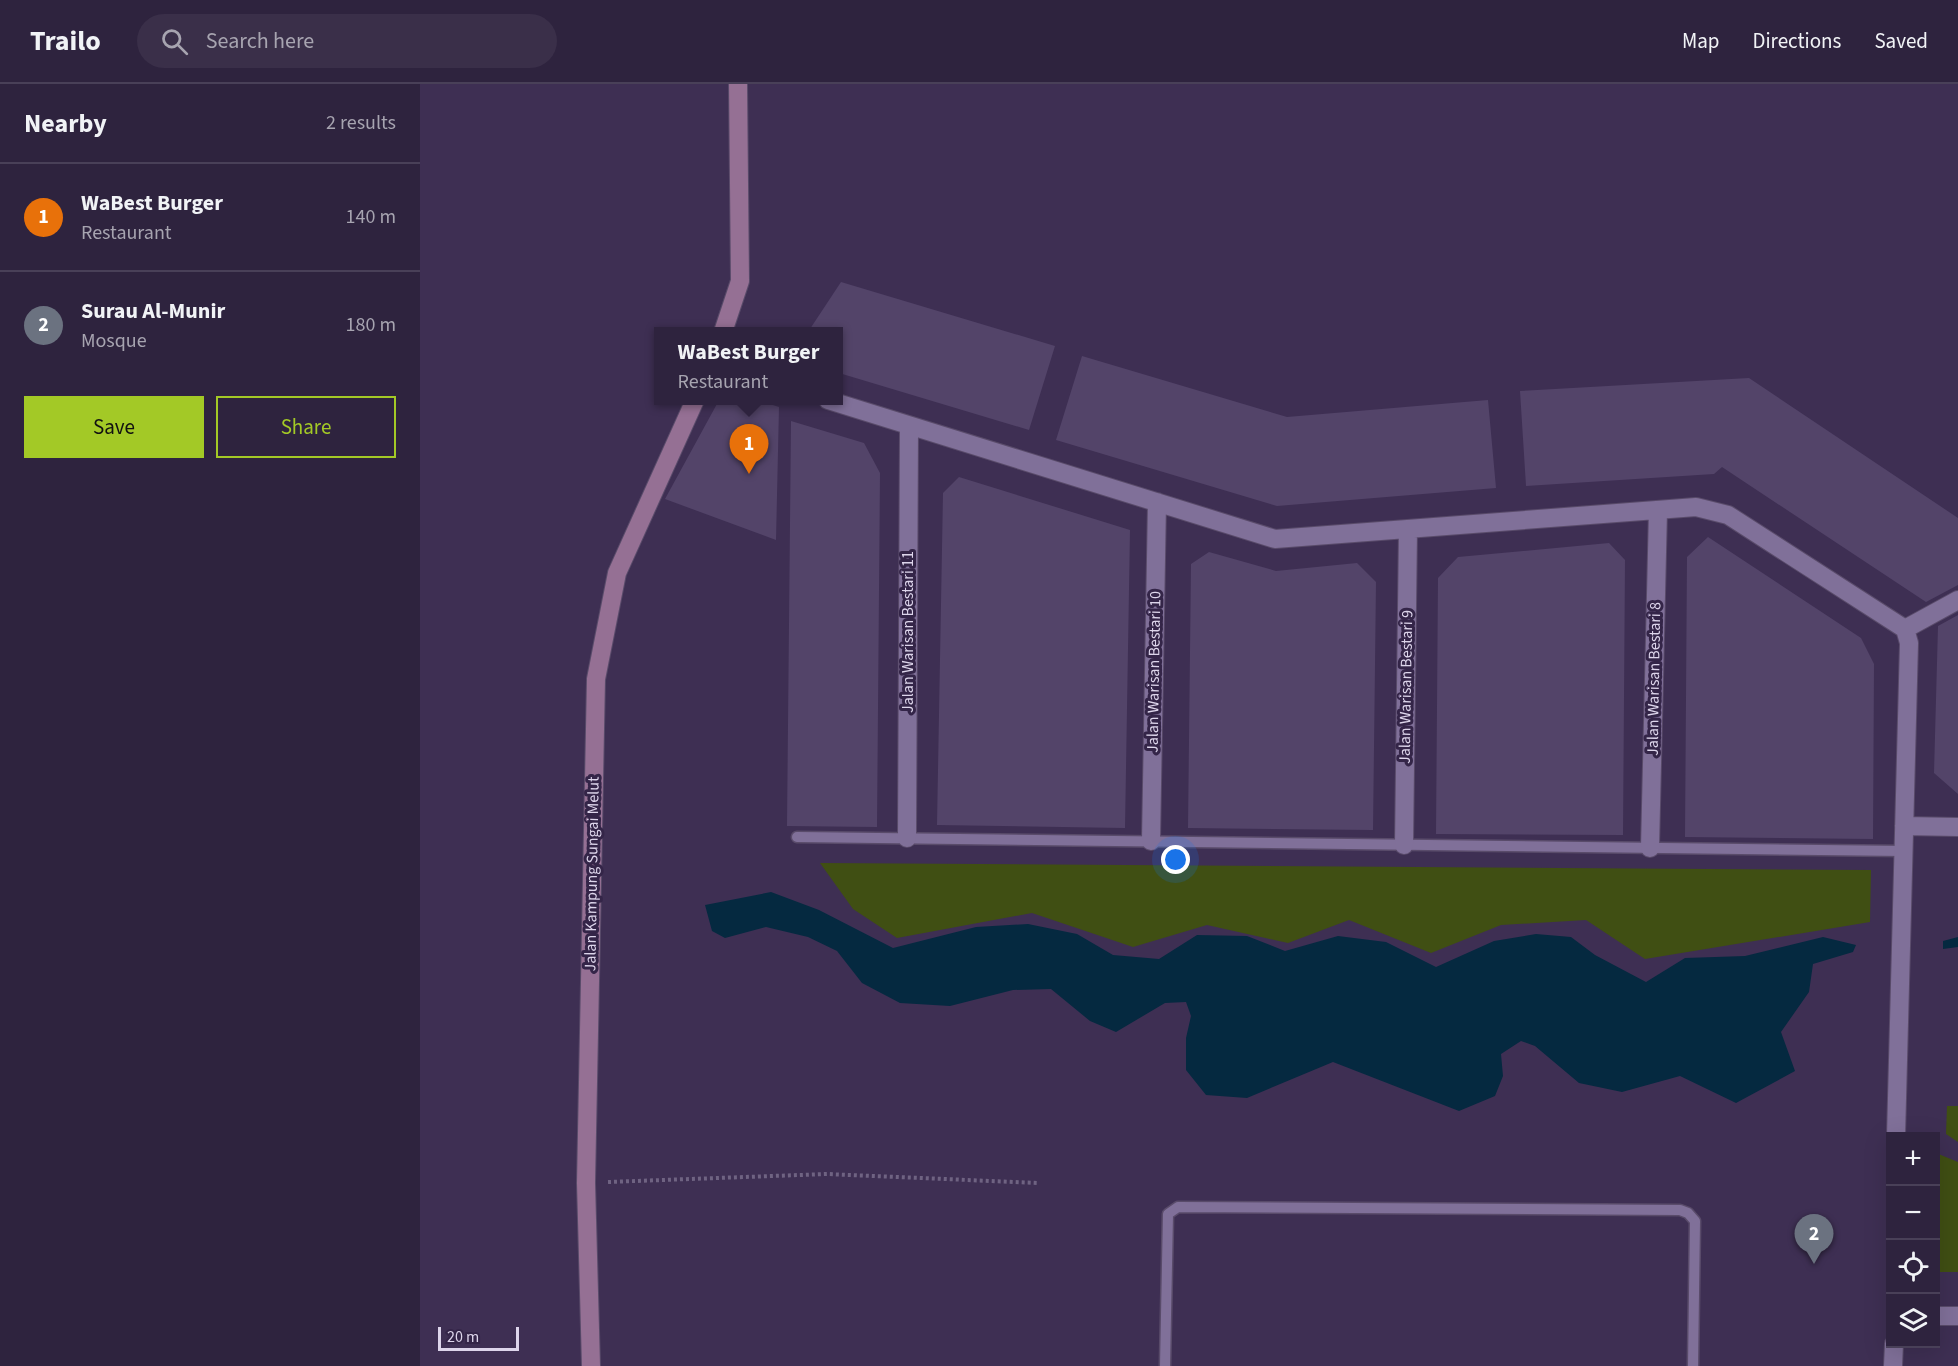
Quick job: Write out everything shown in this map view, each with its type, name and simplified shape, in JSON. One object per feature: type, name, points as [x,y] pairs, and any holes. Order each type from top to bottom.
[{"type":"main road","points":[[725,327],[740,281],[738,84]]},
{"type":"main road","name":"Jalan Kampung Sungai Melut","points":[[591,1366],[586,1183],[596,679],[617,573],[694,405]]},
{"type":"street","points":[[843,405],[1275,539],[1696,507],[1728,515],[1905,629],[1908,643],[1896,1132]]},
{"type":"street","name":"Jalan Warisan Bestari 11","points":[[907,838],[909,426]]},
{"type":"street","name":"Jalan Warisan Bestari 10","points":[[1151,841],[1157,502]]},
{"type":"street","name":"Jalan Warisan Bestari 8","points":[[1650,848],[1658,510]]},
{"type":"street","name":"Jalan Warisan Bestari 9","points":[[1404,844],[1408,529]]},
{"type":"street","points":[[1905,629],[1958,600]]},
{"type":"street","points":[[1904,826],[1958,826]]},
{"type":"street","points":[[1940,1316],[1958,1316]]},
{"type":"street","points":[[1893,1366],[1894,1348]]},
{"type":"lane","points":[[797,837],[1904,851]]},
{"type":"lane","points":[[1165,1366],[1168,1214],[1178,1207],[1680,1210],[1688,1213],[1695,1221],[1693,1366]]},
{"type":"path","points":[[586,1183],[827,1174],[1038,1183]]},
{"type":"green space","points":[[820,863],[1871,870],[1870,922],[1645,959],[1586,920],[1501,925],[1431,953],[1349,920],[1288,943],[1207,925],[1133,947],[1032,913],[897,938],[853,909]]},
{"type":"green space","points":[[1947,1106],[1958,1106],[1958,1142],[1946,1134]]},
{"type":"green space","points":[[1940,1155],[1958,1162],[1958,1272],[1940,1272]]},
{"type":"water","points":[[771,892],[819,910],[893,948],[976,927],[1028,924],[1077,934],[1113,955],[1159,959],[1197,935],[1247,936],[1285,951],[1338,936],[1386,942],[1436,967],[1494,941],[1536,934],[1571,937],[1595,955],[1646,982],[1685,958],[1745,956],[1823,937],[1856,945],[1853,952],[1813,964],[1809,992],[1781,1032],[1795,1071],[1736,1103],[1680,1076],[1622,1092],[1579,1083],[1535,1046],[1521,1041],[1501,1054],[1503,1076],[1495,1096],[1459,1111],[1333,1062],[1247,1098],[1206,1095],[1186,1070],[1186,1038],[1191,1016],[1186,1002],[1165,1003],[1116,1032],[1090,1021],[1051,989],[1013,990],[950,1006],[900,1003],[862,983],[837,951],[808,937],[766,927],[725,938],[712,931],[705,905]]},
{"type":"water","points":[[1958,937],[1958,947],[1943,949],[1943,941]]},
{"type":"building","points":[[841,282],[1055,346],[1029,430],[843,374],[843,327],[811,327]]},
{"type":"building","points":[[1082,356],[1287,417],[1488,400],[1496,488],[1277,506],[1056,440]]},
{"type":"building","points":[[1749,378],[1958,518],[1958,585],[1926,602],[1722,467],[1714,474],[1526,486],[1520,391]]},
{"type":"building","points":[[716,405],[779,407],[776,540],[665,499]]},
{"type":"building","points":[[791,421],[864,443],[880,473],[877,827],[787,826]]},
{"type":"building","points":[[959,477],[1130,530],[1125,828],[937,825],[943,493]]},
{"type":"building","points":[[1708,537],[1861,638],[1874,664],[1873,839],[1685,837],[1687,557]]},
{"type":"building","points":[[1609,543],[1625,560],[1623,835],[1436,834],[1438,578],[1458,557]]},
{"type":"building","points":[[1209,552],[1276,571],[1357,563],[1376,582],[1373,830],[1188,828],[1191,564]]},
{"type":"building","points":[[1958,615],[1958,794],[1934,773],[1938,626]]},
{"type":"place","name":"WaBest Burger","points":[[749,474]]},
{"type":"place","name":"Surau Al-Munir","points":[[1814,1264]]}]
